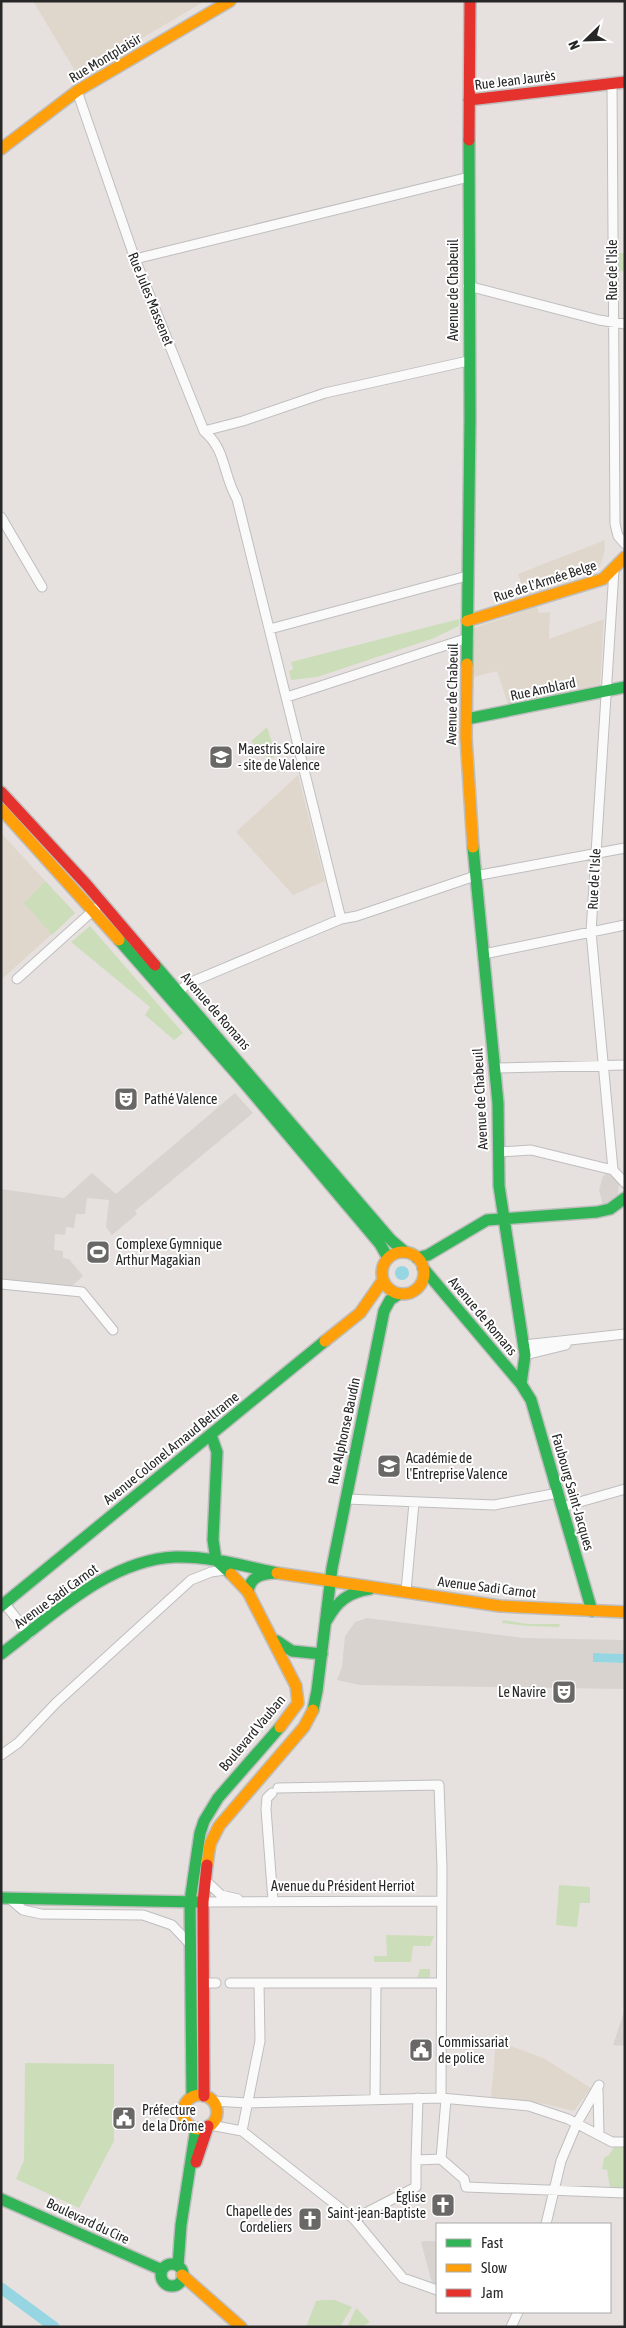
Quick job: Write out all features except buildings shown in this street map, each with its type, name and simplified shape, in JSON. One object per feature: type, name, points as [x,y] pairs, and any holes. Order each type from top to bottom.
[{"type":"main road","name":"Rue Montplaisir","points":[[1,149],[77,92],[230,1]]},
{"type":"main road","name":"Avenue de Chabeuil","points":[[470,1],[466,768],[475,876],[496,1068],[499,1186],[525,1350],[521,1384]]},
{"type":"main road","name":"Rue Jean Jaurès","points":[[469,100],[625,82]]},
{"type":"main road","name":"Rue de l'Armée Belge","points":[[467,621],[591,583],[603,578],[614,570],[625,557]]},
{"type":"main road","name":"Rue Amblard","points":[[467,719],[625,686]]},
{"type":"main road","name":"Avenue de Romans","points":[[1,792],[382,1246],[388,1258]]},
{"type":"main road","name":"Avenue de Romans","points":[[1,808],[179,991],[391,1240],[405,1252]]},
{"type":"main road","points":[[422,1261],[487,1220],[503,1216],[597,1212],[610,1208],[625,1198]]},
{"type":"main road","points":[[405,1252],[422,1261],[423,1277],[419,1286],[410,1292],[399,1294],[389,1289],[383,1280],[382,1269],[388,1258],[396,1253],[405,1252]]},
{"type":"main road","name":"Avenue de Romans","points":[[422,1261],[521,1384]]},
{"type":"main road","name":"Avenue Colonel Arnaud Beltrame","points":[[3,1604],[360,1313],[383,1280]]},
{"type":"main road","name":"Rue Alphonse Baudin","points":[[331,1580],[384,1311],[390,1300],[399,1294]]},
{"type":"main road","points":[[360,1313],[384,1311]]},
{"type":"main road","name":"Faubourg Saint-Jacques","points":[[521,1384],[533,1406],[590,1612]]},
{"type":"main road","points":[[211,1435],[217,1452],[214,1540],[216,1560]]},
{"type":"main road","name":"Avenue Sadi Carnot","points":[[1,1654],[97,1582],[119,1570],[161,1558],[194,1557],[216,1560],[278,1572],[500,1606],[590,1612],[625,1612]]},
{"type":"main road","name":"Boulevard Vauban","points":[[203,2098],[190,1944],[190,1901],[199,1835],[204,1821],[218,1798],[287,1719],[298,1703],[296,1686],[248,1592],[216,1560]]},
{"type":"main road","name":"Avenue Sadi Carnot","points":[[248,1592],[250,1581],[255,1577],[278,1572]]},
{"type":"main road","points":[[203,2098],[203,1902],[210,1844],[219,1826],[308,1721],[318,1691],[331,1580]]},
{"type":"main road","name":"Avenue Sadi Carnot","points":[[327,1620],[334,1606],[343,1596],[365,1589],[383,1588]]},
{"type":"main road","points":[[272,1636],[286,1649],[322,1654]]},
{"type":"main road","points":[[5,1898],[203,1902]]},
{"type":"main road","points":[[181,2225],[161,2277],[165,2283],[172,2286],[180,2275],[181,2225],[190,2176],[205,2126],[216,2116],[216,2105],[203,2098],[186,2104],[184,2114],[188,2123],[205,2126]]},
{"type":"main road","name":"Boulevard du Cire","points":[[1,2199],[116,2249],[150,2266],[163,2268]]},
{"type":"main road","points":[[163,2268],[171,2264],[180,2275],[241,2327]]},
{"type":"street","name":"Rue de l'Isle","points":[[612,83],[612,320],[615,524],[618,536],[625,544]]},
{"type":"street","name":"Rue Jules Massenet","points":[[77,92],[135,259],[204,431],[215,440],[220,450],[228,482],[237,499],[341,919]]},
{"type":"street","points":[[135,259],[469,178]]},
{"type":"street","points":[[468,286],[599,320],[612,320],[625,324]]},
{"type":"street","points":[[204,431],[243,421],[325,393],[468,361]]},
{"type":"street","points":[[1,517],[42,587]]},
{"type":"street","name":"Rue de l'Isle","points":[[613,1170],[591,932],[614,570]]},
{"type":"street","points":[[270,629],[467,576]]},
{"type":"street","points":[[287,697],[468,641]]},
{"type":"street","points":[[179,991],[189,983],[341,919],[357,916],[475,876],[625,848]]},
{"type":"street","points":[[17,979],[98,906]]},
{"type":"street","points":[[484,954],[625,925]]},
{"type":"street","points":[[496,1068],[625,1065]]},
{"type":"street","points":[[498,1152],[531,1150],[613,1170],[625,1183]]},
{"type":"street","points":[[1,1284],[82,1292],[113,1330]]},
{"type":"street","points":[[525,1350],[625,1334]]},
{"type":"street","points":[[562,1508],[625,1489]]},
{"type":"street","points":[[346,1498],[414,1503],[494,1505],[558,1493]]},
{"type":"street","points":[[406,1591],[414,1503]]},
{"type":"street","points":[[1,1754],[18,1743],[56,1703],[191,1580],[211,1572],[225,1570]]},
{"type":"street","points":[[3,1604],[29,1634]]},
{"type":"street","points":[[273,1901],[266,1809],[268,1798],[275,1790],[439,1785],[443,2098],[441,2159]]},
{"type":"street","name":"Avenue du Président Herriot","points":[[205,1880],[221,1894],[245,1902]]},
{"type":"street","points":[[5,1898],[23,1910],[41,1914],[144,1915],[172,1925],[190,1944]]},
{"type":"street","name":"Avenue du Président Herriot","points":[[203,1902],[441,1901]]},
{"type":"street","points":[[203,1983],[216,1983]]},
{"type":"street","points":[[230,1983],[441,1983]]},
{"type":"street","points":[[242,2131],[260,2041],[259,1984]]},
{"type":"street","points":[[375,2099],[376,1984]]},
{"type":"street","points":[[546,2223],[561,2161],[577,2123],[598,2087],[599,2135]]},
{"type":"street","points":[[203,2098],[248,2103],[443,2098],[529,2106],[577,2123],[612,2142],[625,2142]]},
{"type":"street","points":[[354,2219],[416,2187],[418,2098]]},
{"type":"street","points":[[205,2126],[242,2131],[354,2219],[404,2278],[436,2290]]},
{"type":"street","points":[[416,2160],[441,2159],[464,2179],[466,2187],[625,2193]]},
{"type":"street","points":[[511,2327],[518,2313]]},
{"type":"shaded area","points":[[33,1],[205,1],[78,76]]},
{"type":"shaded area","points":[[605,540],[604,555],[598,570],[526,597],[518,574]]},
{"type":"shaded area","points":[[537,607],[539,613],[550,612],[549,639],[604,619],[600,685],[508,704],[497,671],[474,677],[474,628]]},
{"type":"shaded area","points":[[298,775],[325,881],[293,895],[236,832]]},
{"type":"shaded area","points":[[1,833],[75,913],[1,980]]},
{"type":"shaded area","points":[[235,1093],[253,1113],[135,1211],[137,1214],[112,1235],[106,1227],[109,1200],[87,1198],[85,1214],[76,1214],[74,1228],[66,1227],[65,1235],[55,1234],[54,1250],[63,1251],[63,1258],[69,1259],[83,1276],[72,1286],[1,1279],[1,1189],[64,1198],[92,1173],[116,1194]]},
{"type":"shaded area","points":[[606,1174],[614,1175],[619,1182],[618,1194],[603,1205],[599,1190],[603,1176]]},
{"type":"shaded area","points":[[367,1618],[523,1638],[625,1640],[625,1654],[593,1653],[593,1662],[625,1663],[625,1689],[360,1685],[337,1680],[342,1667],[345,1636],[355,1622]]},
{"type":"shaded area","points":[[625,2009],[625,2046],[613,2045]]},
{"type":"shaded area","points":[[496,2040],[545,2059],[591,2088],[574,2111],[545,2104],[491,2098]]},
{"type":"shaded area","points":[[435,2241],[436,2243],[436,2283],[432,2283],[421,2242]]},
{"type":"green space","points":[[612,253],[625,253],[625,271],[612,271]]},
{"type":"green space","points":[[459,619],[459,626],[434,638],[317,677],[291,680],[289,671],[293,669],[291,662]]},
{"type":"green space","points":[[267,727],[276,755],[270,760],[251,741]]},
{"type":"green space","points":[[45,881],[75,913],[52,935],[24,903]]},
{"type":"green space","points":[[90,926],[183,1033],[174,1040],[145,1015],[150,1007],[71,942]]},
{"type":"green space","points":[[503,1620],[528,1624],[560,1624],[559,1627],[528,1626],[502,1623]]},
{"type":"green space","points":[[559,1885],[590,1887],[590,1903],[580,1903],[577,1927],[556,1925]]},
{"type":"green space","points":[[386,1935],[434,1936],[430,1946],[413,1946],[411,1962],[374,1962],[374,1956],[387,1956]]},
{"type":"green space","points":[[420,1969],[430,1969],[430,1978],[417,1978]]},
{"type":"green space","points":[[25,2063],[114,2064],[114,2141],[79,2208],[16,2179],[24,2160]]},
{"type":"green space","points":[[616,2144],[625,2148],[625,2190],[610,2188],[607,2170],[602,2169],[604,2158],[609,2155]]},
{"type":"green space","points":[[335,2300],[352,2307],[340,2327],[306,2327],[316,2301]]},
{"type":"green space","points":[[356,2308],[370,2322],[361,2327],[347,2327]]},
{"type":"water","points":[[402,1266],[407,1268],[409,1273],[407,1278],[402,1280],[397,1278],[395,1273],[397,1268]]},
{"type":"water","points":[[593,1653],[625,1654],[625,1663],[593,1662]]},
{"type":"waterway","points":[[1,2288],[54,2327]]},
{"type":"traffic: fast","points":[[467,664],[470,418],[469,140]]},
{"type":"traffic: fast","points":[[467,719],[625,687]]},
{"type":"traffic: fast","points":[[473,847],[498,1103],[499,1186],[525,1355],[521,1384]]},
{"type":"traffic: fast","points":[[119,940],[241,1079],[380,1244],[388,1258]]},
{"type":"traffic: fast","points":[[155,965],[391,1240],[405,1252]]},
{"type":"traffic: fast","points":[[417,1258],[428,1255],[487,1220],[597,1212],[610,1209],[625,1198]]},
{"type":"traffic: fast","points":[[423,1268],[521,1384],[531,1400],[592,1611]]},
{"type":"traffic: fast","points":[[313,1710],[332,1568],[384,1311],[390,1300],[399,1294]]},
{"type":"traffic: fast","points":[[1,1606],[325,1341]]},
{"type":"traffic: fast","points":[[211,1435],[217,1452],[213,1540],[216,1560],[231,1574]]},
{"type":"traffic: fast","points":[[1,1654],[82,1592],[127,1568],[150,1560],[175,1557],[201,1558],[277,1573]]},
{"type":"traffic: fast","points":[[248,1592],[251,1583],[256,1577],[274,1573]]},
{"type":"traffic: fast","points":[[327,1620],[344,1598],[356,1592],[370,1589]]},
{"type":"traffic: fast","points":[[277,1641],[292,1651],[322,1654]]},
{"type":"traffic: fast","points":[[192,2097],[190,1901],[200,1833],[204,1821],[218,1798],[280,1727]]},
{"type":"traffic: fast","points":[[1,1898],[198,1902]]},
{"type":"traffic: fast","points":[[178,2266],[181,2225],[196,2128]]},
{"type":"traffic: fast","points":[[1,2199],[162,2270]]},
{"type":"traffic: fast","points":[[172,2264],[180,2267],[183,2275],[180,2283],[172,2286],[164,2283],[161,2275],[164,2267],[172,2264]]},
{"type":"traffic: slow","points":[[1,149],[77,91],[230,1]]},
{"type":"traffic: slow","points":[[467,621],[603,579],[625,557]]},
{"type":"traffic: slow","points":[[467,664],[466,737],[473,847]]},
{"type":"traffic: slow","points":[[1,809],[119,940]]},
{"type":"traffic: slow","points":[[403,1252],[418,1258],[424,1273],[418,1288],[403,1294],[388,1288],[382,1273],[388,1258],[403,1252]]},
{"type":"traffic: slow","points":[[325,1341],[360,1313],[383,1280]]},
{"type":"traffic: slow","points":[[277,1573],[500,1606],[625,1612]]},
{"type":"traffic: slow","points":[[231,1574],[248,1592],[296,1686],[298,1703],[280,1727]]},
{"type":"traffic: slow","points":[[207,1865],[210,1844],[219,1826],[304,1727],[313,1710]]},
{"type":"traffic: slow","points":[[200,2095],[212,2100],[217,2112],[212,2124],[200,2129],[188,2124],[183,2112],[188,2100],[200,2095]]},
{"type":"traffic: slow","points":[[182,2275],[241,2327]]},
{"type":"traffic: jam","points":[[469,140],[470,1]]},
{"type":"traffic: jam","points":[[469,100],[625,82]]},
{"type":"traffic: jam","points":[[1,792],[86,884],[155,965]]},
{"type":"traffic: jam","points":[[204,2096],[203,1902],[207,1865]]},
{"type":"traffic: jam","points":[[196,2162],[208,2126]]},
{"type":"place","name":"Maestris Scolaire - site de Valence","points":[[221,757]]},
{"type":"place","name":"Pathé Valence","points":[[126,1099]]},
{"type":"place","name":"Complexe Gymnique Arthur Magakian","points":[[98,1252]]},
{"type":"place","name":"Académie de l'Entreprise Valence","points":[[389,1466]]},
{"type":"place","name":"Le Navire","points":[[564,1692]]},
{"type":"place","name":"Commissariat de police","points":[[421,2050]]},
{"type":"place","name":"Préfecture de la Drôme","points":[[124,2118]]},
{"type":"place","name":"Église Saint-jean-Baptiste","points":[[443,2205]]},
{"type":"place","name":"Chapelle des Cordeliers","points":[[310,2219]]}]
